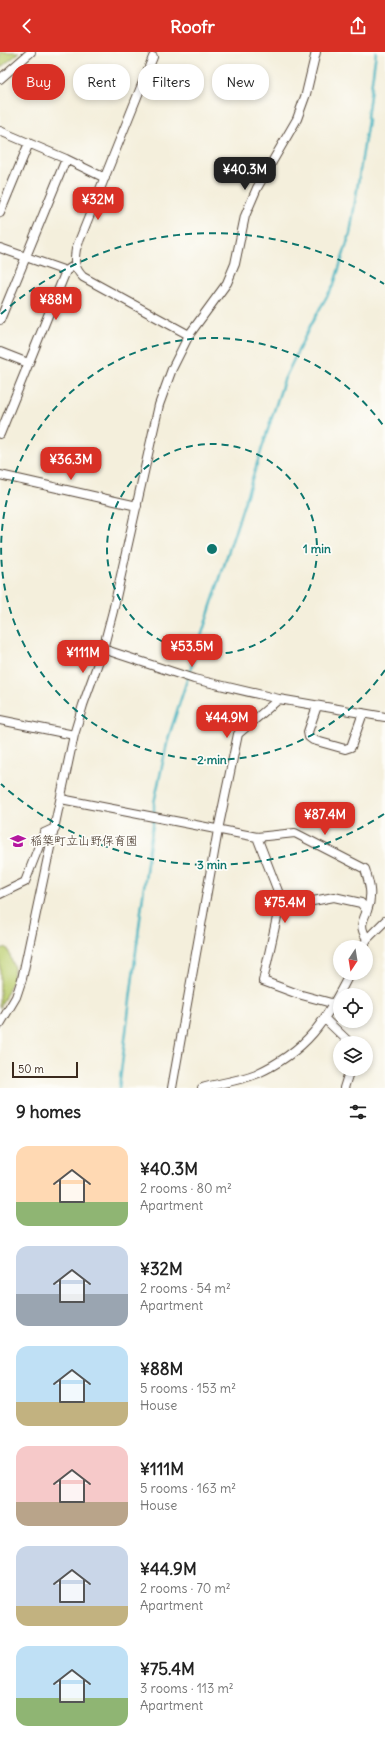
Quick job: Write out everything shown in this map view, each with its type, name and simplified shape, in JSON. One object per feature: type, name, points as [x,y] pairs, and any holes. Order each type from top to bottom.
[{"type":"street","points":[[0,79],[31,52]]},
{"type":"street","points":[[0,1024],[16,997],[22,979],[74,735],[103,649],[126,558],[158,405],[172,369],[189,335],[227,283],[235,264],[245,216],[256,188],[297,119],[306,94],[316,52]]},
{"type":"street","points":[[153,57],[76,249],[75,265],[77,272],[83,277],[189,335]]},
{"type":"street","points":[[0,131],[66,159],[105,178]]},
{"type":"street","points":[[0,213],[29,143]]},
{"type":"street","points":[[0,320],[66,159]]},
{"type":"street","points":[[0,248],[66,271]]},
{"type":"street","points":[[0,434],[66,271],[75,265]]},
{"type":"street","points":[[0,352],[28,364]]},
{"type":"street","points":[[0,475],[137,506]]},
{"type":"street","points":[[103,649],[194,679],[279,699],[385,717]]},
{"type":"street","points":[[172,1088],[218,830],[238,734],[279,699]]},
{"type":"street","points":[[317,706],[308,732],[309,737],[313,740],[345,749],[351,747],[363,713]]},
{"type":"street","points":[[0,720],[74,735]]},
{"type":"street","points":[[61,799],[257,837],[295,833],[365,869],[371,886],[371,901],[362,922],[362,930],[367,939],[385,921]]},
{"type":"street","points":[[0,894],[25,882],[44,833],[55,828]]},
{"type":"street","points":[[257,837],[281,899],[263,981],[298,994],[333,1003]]},
{"type":"street","points":[[281,899],[313,901],[334,897],[361,904],[367,911]]},
{"type":"street","points":[[202,1088],[255,1074],[288,1056],[308,1040],[333,1007]]},
{"type":"street","points":[[325,1019],[343,1036]]},
{"type":"street","points":[[344,1088],[348,1076]]},
{"type":"green space","points":[[0,52],[20,52],[0,68]]},
{"type":"green space","points":[[0,948],[8,949],[14,968],[13,979],[0,1008]]},
{"type":"waterway","points":[[119,1088],[154,818],[154,803],[168,739],[284,380],[311,324],[334,284],[350,234],[368,120],[367,117],[376,52]]},
{"type":"place","name":"稲築町立山野保育園","points":[[18,841]]}]
